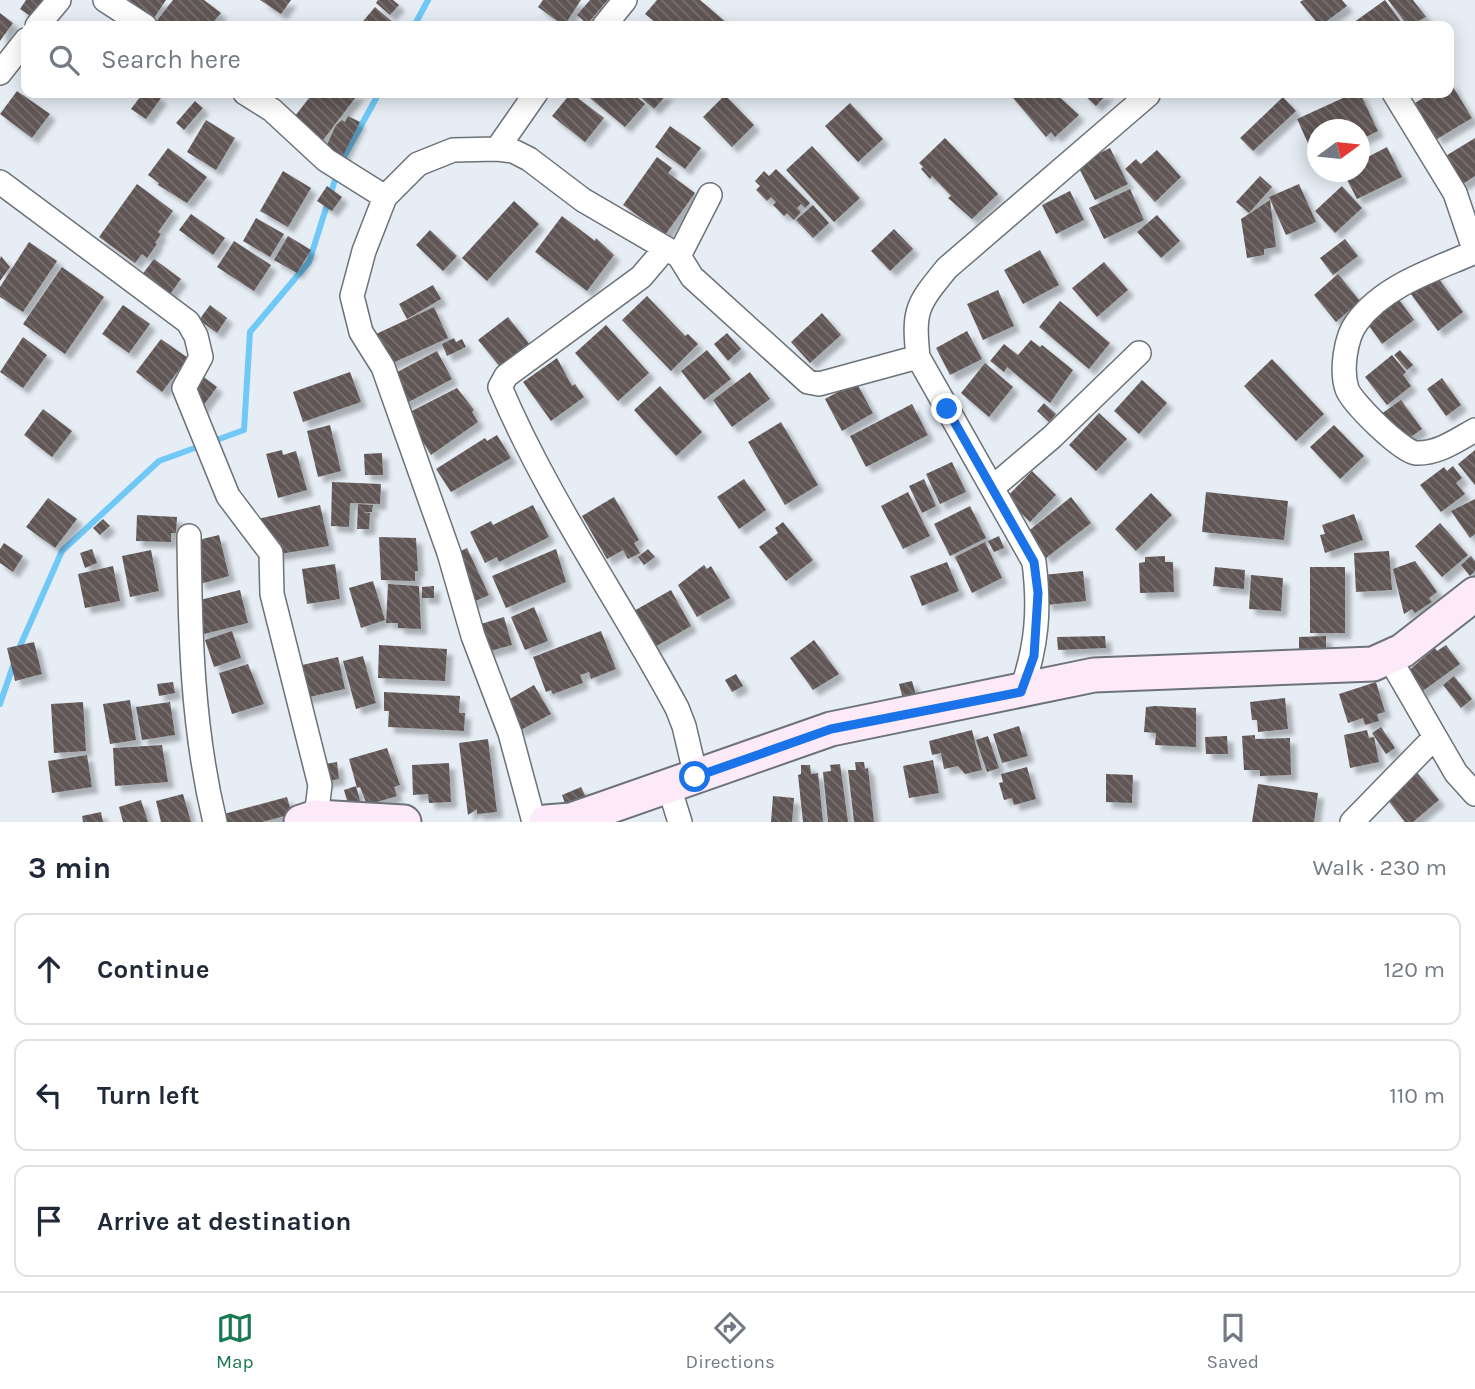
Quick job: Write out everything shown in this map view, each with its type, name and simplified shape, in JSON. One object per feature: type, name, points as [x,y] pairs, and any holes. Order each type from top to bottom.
[{"type":"street","points":[[41,21],[59,0]]},
{"type":"street","points":[[105,0],[137,21]]},
{"type":"street","points":[[608,21],[625,0]]},
{"type":"street","points":[[0,74],[21,47]]},
{"type":"street","points":[[254,98],[272,110],[326,160],[385,197]]},
{"type":"street","points":[[496,149],[532,98]]},
{"type":"street","points":[[1021,692],[1034,656],[1038,593],[1034,562],[918,357],[915,325],[919,301],[947,268],[1145,98]]},
{"type":"street","points":[[1397,98],[1455,193],[1475,252],[1404,283],[1356,323],[1344,359],[1348,390],[1396,444],[1413,453],[1432,453],[1475,430]]},
{"type":"street","points":[[534,822],[510,733],[473,636],[449,553],[383,367],[361,332],[352,296],[364,251],[385,197],[418,164],[453,150],[513,151],[529,159],[583,200],[672,253],[692,277],[808,383],[819,384],[918,357]]},
{"type":"street","points":[[0,182],[188,323],[196,336],[201,357],[184,388],[228,496],[271,553],[272,594],[320,785],[309,820],[404,822]]},
{"type":"street","points":[[680,822],[684,726],[677,708],[538,465],[500,387],[506,376],[672,253],[710,195]]},
{"type":"street","points":[[992,488],[1052,437],[1139,353]]},
{"type":"street","points":[[189,536],[190,655],[195,712],[203,773],[215,822]]},
{"type":"street","points":[[546,822],[571,820],[831,729],[1094,675],[1373,664],[1390,659],[1475,594]]},
{"type":"street","points":[[1390,659],[1457,773],[1475,794]]},
{"type":"street","points":[[1352,822],[1435,737]]},
{"type":"building","points":[[26,0],[46,0],[33,18],[20,9]]},
{"type":"building","points":[[129,0],[166,0],[154,18]]},
{"type":"building","points":[[173,0],[204,0],[221,13],[214,21],[157,21]]},
{"type":"building","points":[[260,0],[291,0],[281,14]]},
{"type":"building","points":[[378,0],[393,0],[399,5],[390,15],[376,3]]},
{"type":"building","points":[[543,0],[581,0],[567,21],[557,21],[538,7]]},
{"type":"building","points":[[590,0],[608,0],[590,21],[584,21],[577,15]]},
{"type":"building","points":[[657,0],[700,0],[725,21],[654,21],[645,14]]},
{"type":"building","points":[[1342,0],[1347,6],[1327,21],[1316,21],[1300,2]]},
{"type":"building","points":[[1385,0],[1400,21],[1356,21]]},
{"type":"building","points":[[1388,0],[1413,0],[1426,17],[1418,21],[1404,21]]},
{"type":"building","points":[[375,7],[391,21],[363,21]]},
{"type":"building","points":[[0,13],[13,23],[0,41]]},
{"type":"building","points":[[1454,88],[1472,118],[1437,139],[1432,131],[1424,137],[1413,118],[1421,113],[1415,103],[1423,98],[1454,98]]},
{"type":"building","points":[[17,91],[21,98],[27,98],[50,114],[32,138],[0,114]]},
{"type":"building","points":[[139,98],[161,98],[146,119],[131,109]]},
{"type":"building","points":[[309,98],[355,98],[320,144],[291,121]]},
{"type":"building","points":[[567,98],[578,98],[604,118],[585,142],[552,116]]},
{"type":"building","points":[[590,98],[638,98],[645,104],[625,127]]},
{"type":"building","points":[[642,98],[664,98],[654,109]]},
{"type":"building","points":[[722,98],[728,98],[754,125],[732,147],[703,117]]},
{"type":"building","points":[[1013,98],[1060,98],[1079,115],[1055,137],[1051,132],[1046,137]]},
{"type":"building","points":[[1087,98],[1103,98],[1096,106]]},
{"type":"building","points":[[1282,98],[1296,111],[1253,151],[1240,138]]},
{"type":"building","points":[[1343,98],[1362,98],[1378,131],[1370,135],[1370,119],[1307,119],[1307,141],[1297,119]]},
{"type":"building","points":[[195,101],[203,108],[184,130],[176,123]]},
{"type":"building","points":[[850,103],[883,139],[858,162],[825,126]]},
{"type":"building","points":[[348,116],[360,122],[342,158],[325,149],[336,125],[342,120],[345,122]]},
{"type":"building","points":[[206,120],[235,138],[216,170],[187,152]]},
{"type":"building","points":[[670,126],[701,148],[685,169],[655,147]]},
{"type":"building","points":[[945,138],[998,194],[972,219],[948,198],[951,196],[932,176],[930,179],[919,163]]},
{"type":"building","points":[[1475,138],[1475,176],[1461,185],[1444,157]]},
{"type":"building","points":[[812,146],[860,198],[834,222],[786,170]]},
{"type":"building","points":[[1387,147],[1402,177],[1357,199],[1348,182],[1370,182],[1370,156]]},
{"type":"building","points":[[168,148],[207,177],[187,203],[158,185],[159,183],[148,175]]},
{"type":"building","points":[[1110,148],[1128,184],[1095,200],[1077,164]]},
{"type":"building","points":[[1157,150],[1181,177],[1155,202],[1125,169],[1136,159],[1141,164]]},
{"type":"building","points":[[657,157],[672,168],[668,173],[695,193],[665,235],[623,205]]},
{"type":"building","points":[[776,169],[810,203],[805,208],[801,204],[797,208],[801,212],[794,220],[787,213],[784,216],[773,205],[776,202],[771,197],[767,201],[756,190],[760,186],[755,181],[764,171],[769,176]]},
{"type":"building","points":[[283,171],[311,188],[288,227],[260,211]]},
{"type":"building","points":[[1260,176],[1272,187],[1249,213],[1236,202]]},
{"type":"building","points":[[137,184],[173,211],[158,232],[161,234],[155,243],[157,244],[147,258],[142,254],[135,263],[99,237]]},
{"type":"building","points":[[1299,184],[1316,222],[1286,235],[1269,197]]},
{"type":"building","points":[[327,186],[342,197],[332,211],[317,201]]},
{"type":"building","points":[[1342,186],[1362,208],[1335,233],[1315,211]]},
{"type":"building","points":[[1130,189],[1144,220],[1104,239],[1089,208]]},
{"type":"building","points":[[1070,191],[1084,220],[1056,234],[1042,205]]},
{"type":"building","points":[[1270,200],[1276,247],[1264,249],[1264,255],[1247,258],[1241,219]]},
{"type":"building","points":[[514,201],[539,224],[487,281],[462,258]]},
{"type":"building","points":[[813,205],[829,223],[813,238],[796,220]]},
{"type":"building","points":[[191,214],[225,238],[213,255],[179,230]]},
{"type":"building","points":[[1157,215],[1180,241],[1161,258],[1137,232]]},
{"type":"building","points":[[562,216],[595,241],[596,238],[614,255],[587,291],[535,252]]},
{"type":"building","points":[[256,218],[284,234],[270,257],[243,241]]},
{"type":"building","points":[[894,229],[913,249],[890,271],[871,251]]},
{"type":"building","points":[[430,230],[457,256],[443,271],[416,245]]},
{"type":"building","points":[[288,236],[311,250],[297,273],[274,260]]},
{"type":"building","points":[[1345,239],[1358,256],[1333,275],[1320,258]]},
{"type":"building","points":[[234,241],[271,265],[254,291],[217,267]]},
{"type":"building","points":[[29,242],[57,261],[23,312],[0,297],[0,287]]},
{"type":"building","points":[[1040,250],[1059,285],[1023,304],[1004,270]]},
{"type":"building","points":[[1,256],[10,267],[0,281],[0,259]]},
{"type":"building","points":[[154,259],[181,279],[168,297],[141,276]]},
{"type":"building","points":[[1104,262],[1128,290],[1097,317],[1072,288]]},
{"type":"building","points":[[62,267],[104,297],[65,354],[23,324]]},
{"type":"building","points":[[1433,271],[1463,312],[1438,331],[1408,290]]},
{"type":"building","points":[[1338,274],[1360,301],[1336,322],[1314,295]]},
{"type":"building","points":[[433,285],[441,299],[407,319],[399,304]]},
{"type":"building","points":[[998,290],[1014,326],[983,340],[967,304]]},
{"type":"building","points":[[1394,293],[1414,320],[1382,344],[1362,316]]},
{"type":"building","points":[[647,296],[685,336],[688,334],[698,344],[671,371],[622,320]]},
{"type":"building","points":[[1060,301],[1110,343],[1089,369],[1039,327]]},
{"type":"building","points":[[123,305],[150,324],[129,353],[102,334]]},
{"type":"building","points":[[210,305],[227,318],[217,333],[199,320]]},
{"type":"building","points":[[434,307],[448,338],[388,365],[374,335]]},
{"type":"building","points":[[822,313],[841,335],[810,363],[791,342]]},
{"type":"building","points":[[508,317],[530,345],[501,368],[478,340]]},
{"type":"building","points":[[606,325],[649,373],[618,401],[575,353]]},
{"type":"building","points":[[967,331],[982,359],[950,375],[936,348]]},
{"type":"building","points":[[727,333],[741,349],[728,361],[714,344]]},
{"type":"building","points":[[23,337],[47,355],[23,388],[0,372]]},
{"type":"building","points":[[454,338],[456,342],[462,339],[466,347],[447,356],[442,344]]},
{"type":"building","points":[[161,339],[188,358],[162,392],[136,372]]},
{"type":"building","points":[[1031,340],[1040,347],[1042,345],[1073,370],[1050,403],[1007,367],[1004,372],[990,361],[1004,344],[1018,355]]},
{"type":"building","points":[[707,350],[731,379],[704,400],[681,371]]},
{"type":"building","points":[[1400,350],[1413,365],[1407,370],[1394,355]]},
{"type":"building","points":[[437,351],[452,379],[401,406],[386,378]]},
{"type":"building","points":[[1392,355],[1406,372],[1403,375],[1411,386],[1387,405],[1365,377]]},
{"type":"building","points":[[557,358],[572,386],[575,384],[584,397],[551,421],[523,382]]},
{"type":"building","points":[[1272,359],[1324,414],[1296,441],[1244,386]]},
{"type":"building","points":[[985,363],[1013,387],[989,417],[961,393]]},
{"type":"building","points":[[190,367],[217,387],[200,410]]},
{"type":"building","points":[[350,372],[361,402],[303,422],[293,392]]},
{"type":"building","points":[[750,372],[770,399],[732,427],[713,400]]},
{"type":"building","points":[[1442,378],[1461,405],[1446,416],[1427,389]]},
{"type":"building","points":[[1142,380],[1167,403],[1139,434],[1114,411]]},
{"type":"building","points":[[856,382],[873,413],[842,431],[825,399]]},
{"type":"building","points":[[660,386],[702,432],[676,456],[634,410]]},
{"type":"building","points":[[457,388],[474,410],[472,412],[478,422],[431,455],[406,414]]},
{"type":"building","points":[[1401,400],[1422,429],[1395,448],[1374,419]]},
{"type":"building","points":[[1044,403],[1056,414],[1049,422],[1037,411]]},
{"type":"building","points":[[912,404],[928,435],[866,467],[850,436]]},
{"type":"building","points":[[43,409],[72,431],[52,457],[24,435]]},
{"type":"building","points":[[1099,413],[1127,439],[1096,471],[1069,445]]},
{"type":"building","points":[[781,422],[818,485],[785,505],[748,442]]},
{"type":"building","points":[[330,425],[341,471],[318,477],[307,431]]},
{"type":"building","points":[[1334,425],[1364,456],[1340,479],[1310,447]]},
{"type":"building","points":[[497,435],[511,458],[451,492],[436,469],[485,438],[487,441]]},
{"type":"building","points":[[282,450],[283,455],[296,451],[307,490],[278,498],[266,454]]},
{"type":"building","points":[[1475,450],[1475,485],[1458,464]]},
{"type":"building","points":[[382,453],[383,475],[365,475],[364,454]]},
{"type":"building","points":[[952,462],[966,492],[940,504],[926,474]]},
{"type":"building","points":[[1453,466],[1462,478],[1456,483],[1465,494],[1441,512],[1420,485],[1444,467],[1447,471]]},
{"type":"building","points":[[1032,471],[1056,495],[1030,522],[1006,498]]},
{"type":"building","points":[[744,479],[766,510],[739,529],[717,497]]},
{"type":"building","points":[[924,479],[936,506],[922,513],[909,486]]},
{"type":"building","points":[[332,482],[381,484],[380,504],[350,503],[349,527],[331,526]]},
{"type":"building","points":[[908,492],[930,536],[903,549],[881,506]]},
{"type":"building","points":[[1206,492],[1288,501],[1284,540],[1202,532]]},
{"type":"building","points":[[1151,493],[1172,515],[1136,551],[1115,529]]},
{"type":"building","points":[[614,497],[639,540],[634,543],[640,553],[628,559],[623,550],[607,559],[582,516]]},
{"type":"building","points":[[1071,497],[1091,523],[1046,558],[1026,533]]},
{"type":"building","points":[[48,498],[77,519],[55,548],[26,527]]},
{"type":"building","points":[[1475,499],[1475,534],[1470,538],[1451,511]]},
{"type":"building","points":[[358,504],[373,505],[372,512],[363,512],[370,513],[369,529],[357,529]]},
{"type":"building","points":[[320,505],[329,546],[261,557],[253,520]]},
{"type":"building","points":[[533,505],[549,537],[499,562],[497,557],[485,563],[470,532],[491,521],[493,525]]},
{"type":"building","points":[[970,506],[986,538],[950,556],[934,524]]},
{"type":"building","points":[[1354,514],[1363,540],[1325,553],[1320,535],[1325,534],[1322,525]]},
{"type":"building","points":[[137,515],[177,517],[176,533],[171,533],[171,542],[136,541]]},
{"type":"building","points":[[103,519],[110,526],[100,535],[93,528]]},
{"type":"building","points":[[783,522],[813,560],[786,581],[759,547],[778,533],[775,528]]},
{"type":"building","points":[[1440,523],[1468,555],[1442,577],[1415,546]]},
{"type":"building","points":[[219,535],[229,576],[200,584],[190,542]]},
{"type":"building","points":[[999,536],[1004,548],[994,552],[988,541]]},
{"type":"building","points":[[379,537],[416,538],[418,571],[415,571],[415,581],[381,580]]},
{"type":"building","points":[[985,542],[1002,578],[972,593],[955,557]]},
{"type":"building","points":[[4,543],[23,556],[13,572],[0,563],[0,549]]},
{"type":"building","points":[[467,548],[489,595],[462,607],[440,561]]},
{"type":"building","points":[[92,549],[97,563],[85,568],[80,553]]},
{"type":"building","points":[[556,549],[566,582],[506,608],[492,576]]},
{"type":"building","points":[[648,549],[655,557],[644,565],[638,557]]},
{"type":"building","points":[[151,550],[159,591],[130,597],[122,556]]},
{"type":"building","points":[[1389,551],[1392,590],[1356,592],[1354,553]]},
{"type":"building","points":[[1165,556],[1165,562],[1173,562],[1174,592],[1140,593],[1139,563],[1145,562],[1145,557]]},
{"type":"building","points":[[1471,556],[1475,561],[1475,571],[1470,576],[1461,565]]},
{"type":"building","points":[[1415,561],[1437,592],[1429,598],[1432,602],[1415,613],[1412,609],[1404,614],[1393,569]]},
{"type":"building","points":[[947,562],[959,591],[922,606],[910,576]]},
{"type":"building","points":[[335,564],[340,599],[307,604],[302,569]]},
{"type":"building","points":[[704,565],[707,569],[711,566],[730,598],[697,617],[678,585]]},
{"type":"building","points":[[113,566],[120,601],[85,608],[78,574]]},
{"type":"building","points":[[1215,567],[1245,570],[1244,589],[1213,586]]},
{"type":"building","points":[[1310,567],[1345,567],[1345,633],[1310,633]]},
{"type":"building","points":[[1083,571],[1086,601],[1046,605],[1043,575]]},
{"type":"building","points":[[1251,575],[1283,578],[1281,611],[1249,609]]},
{"type":"building","points":[[373,581],[385,620],[361,628],[349,588]]},
{"type":"building","points":[[388,584],[419,586],[421,629],[398,628],[398,623],[386,623]]},
{"type":"building","points":[[434,586],[434,598],[422,598],[422,587]]},
{"type":"building","points":[[240,590],[248,623],[200,635],[192,602]]},
{"type":"building","points":[[671,590],[691,626],[653,648],[632,612]]},
{"type":"building","points":[[534,607],[548,641],[525,650],[511,617]]},
{"type":"building","points":[[504,617],[512,645],[479,654],[471,627]]},
{"type":"building","points":[[232,631],[241,658],[214,667],[205,640]]},
{"type":"building","points":[[601,631],[616,669],[591,679],[589,672],[580,675],[583,683],[553,694],[551,690],[546,692],[533,657]]},
{"type":"building","points":[[1105,636],[1106,648],[1058,650],[1057,637]]},
{"type":"building","points":[[1326,636],[1326,648],[1299,649],[1299,637]]},
{"type":"building","points":[[814,640],[839,674],[813,690],[790,658]]},
{"type":"building","points":[[34,642],[42,674],[15,681],[7,648]]},
{"type":"building","points":[[379,645],[447,649],[445,681],[378,678]]},
{"type":"building","points":[[1446,645],[1460,664],[1416,696],[1402,676],[1435,648],[1437,651]]},
{"type":"building","points":[[363,656],[376,703],[356,709],[343,661]]},
{"type":"building","points":[[338,657],[345,689],[300,699],[293,667]]},
{"type":"building","points":[[248,664],[264,704],[232,714],[219,673]]},
{"type":"building","points":[[736,674],[743,686],[732,692],[725,680]]},
{"type":"building","points":[[1454,676],[1472,699],[1461,708],[1443,685]]},
{"type":"building","points":[[912,681],[916,695],[903,699],[899,684]]},
{"type":"building","points":[[173,682],[175,693],[159,696],[157,684]]},
{"type":"building","points":[[1376,682],[1385,712],[1377,714],[1379,721],[1365,725],[1363,718],[1348,723],[1339,694]]},
{"type":"building","points":[[534,685],[551,714],[519,731],[503,703]]},
{"type":"building","points":[[384,692],[460,696],[459,713],[465,713],[464,731],[388,727],[389,711],[384,711]]},
{"type":"building","points":[[1285,698],[1288,729],[1258,732],[1257,720],[1252,720],[1250,702]]},
{"type":"building","points":[[130,700],[136,740],[110,744],[103,704]]},
{"type":"building","points":[[83,702],[86,751],[54,753],[51,704]]},
{"type":"building","points":[[170,702],[175,735],[142,740],[136,707]]},
{"type":"building","points":[[1146,707],[1196,708],[1196,747],[1155,745],[1156,733],[1144,732]]},
{"type":"building","points":[[1019,726],[1028,756],[1002,763],[993,734]]},
{"type":"building","points":[[1381,727],[1395,748],[1386,754],[1372,733]]},
{"type":"building","points":[[972,730],[982,770],[965,774],[958,766],[944,769],[941,753],[932,755],[929,741]]},
{"type":"building","points":[[1367,730],[1369,738],[1374,737],[1379,762],[1350,768],[1344,735]]},
{"type":"building","points":[[1255,735],[1255,739],[1290,738],[1291,775],[1260,776],[1260,770],[1244,770],[1242,736]]},
{"type":"building","points":[[988,736],[999,768],[987,772],[976,740]]},
{"type":"building","points":[[1227,736],[1228,754],[1206,754],[1205,737]]},
{"type":"building","points":[[488,739],[497,812],[477,814],[477,809],[468,815],[459,743]]},
{"type":"building","points":[[162,745],[168,782],[115,786],[113,748]]},
{"type":"building","points":[[387,748],[400,785],[394,787],[397,796],[367,805],[360,787],[357,788],[349,759]]},
{"type":"building","points":[[87,755],[92,787],[52,793],[48,761]]},
{"type":"building","points":[[933,760],[939,793],[909,798],[903,766]]},
{"type":"building","points":[[337,762],[339,779],[321,782],[319,765]]},
{"type":"building","points":[[855,762],[864,762],[865,769],[868,768],[874,822],[854,822],[848,770],[856,770]]},
{"type":"building","points":[[449,763],[451,802],[429,803],[428,794],[413,795],[412,765]]},
{"type":"building","points":[[840,764],[848,822],[828,822],[823,772],[831,771],[830,765]]},
{"type":"building","points":[[801,765],[810,765],[811,774],[818,773],[823,822],[803,822],[798,775],[801,774]]},
{"type":"building","points":[[1027,767],[1036,799],[1014,805],[1012,798],[1004,800],[999,783],[1003,782],[1001,774]]},
{"type":"building","points":[[1415,770],[1439,800],[1413,822],[1405,822],[1384,795]]},
{"type":"building","points":[[1106,774],[1133,775],[1132,803],[1106,802]]},
{"type":"building","points":[[1258,784],[1318,793],[1314,822],[1252,822]]},
{"type":"building","points":[[356,786],[362,808],[350,811],[344,790]]},
{"type":"building","points":[[581,787],[586,797],[566,806],[562,795]]},
{"type":"building","points":[[183,794],[191,822],[161,822],[156,801]]},
{"type":"building","points":[[773,796],[794,798],[792,822],[771,822]]},
{"type":"building","points":[[287,797],[292,814],[262,822],[210,822],[209,818]]},
{"type":"building","points":[[141,800],[148,822],[123,822],[119,807]]},
{"type":"building","points":[[101,812],[103,822],[83,822],[82,816]]},
{"type":"waterway","points":[[417,21],[428,0]]},
{"type":"waterway","points":[[17,653],[62,551],[159,461],[244,430],[250,332],[309,262],[340,164],[376,98]]},
{"type":"waterway","points":[[0,704],[14,663]]},
{"type":"route","points":[[695,777],[831,729],[1021,692],[1034,656],[1038,593],[1034,562],[947,409]]}]
